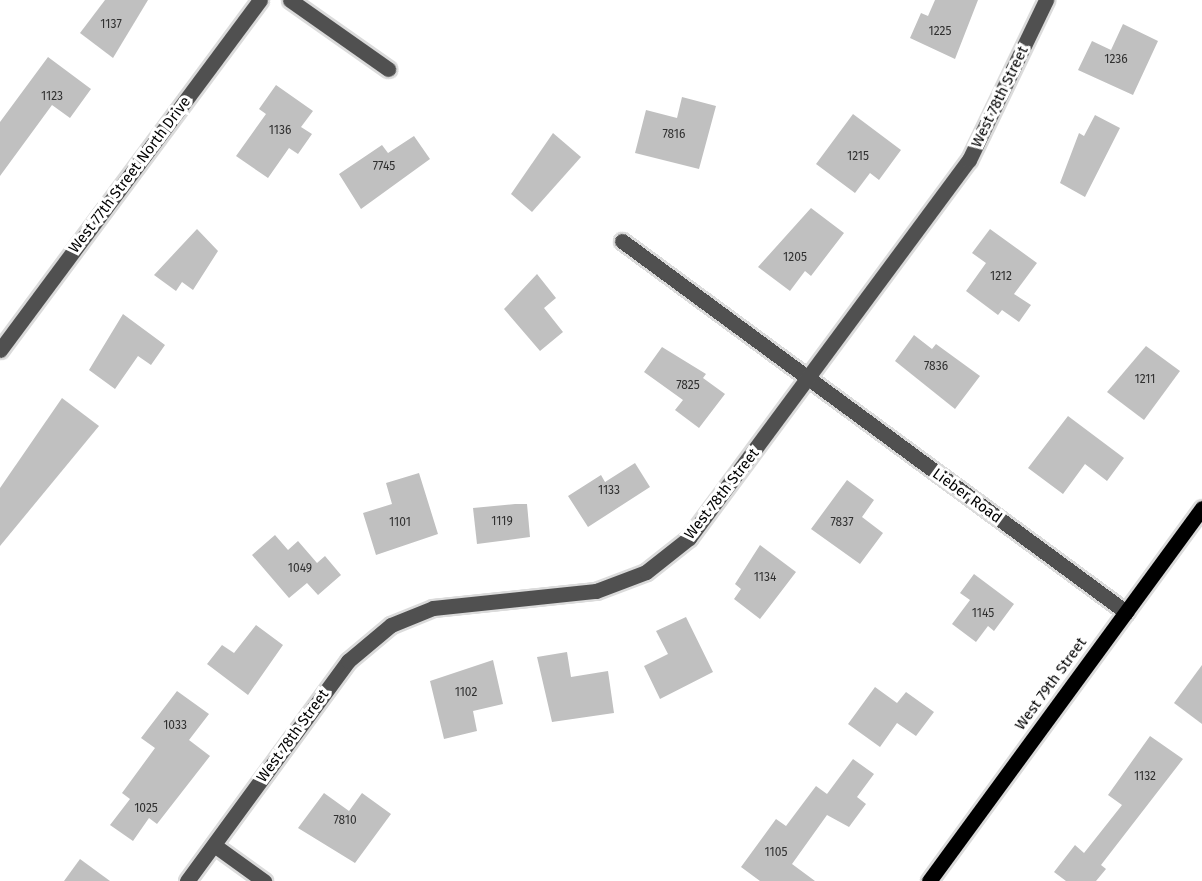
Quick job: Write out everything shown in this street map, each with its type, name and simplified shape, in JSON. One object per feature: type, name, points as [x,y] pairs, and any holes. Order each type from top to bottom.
[{"type":"main road","name":"West 79th Street","points":[[929,881],[1202,508]]},
{"type":"street","name":"West 77th Street North Drive","points":[[0,350],[260,0]]},
{"type":"street","points":[[290,0],[388,69]]},
{"type":"street","name":"West 78th Street","points":[[187,881],[364,644],[391,625],[433,608],[596,591],[646,572],[689,538],[809,379],[969,159],[1046,0]]},
{"type":"street","name":"Lieber Road","points":[[622,241],[1126,612]]},
{"type":"street","points":[[214,845],[264,881]]},
{"type":"building","points":[[105,0],[148,0],[113,58],[80,33]]},
{"type":"building","points":[[935,0],[978,0],[955,59],[910,38],[921,13],[928,16]]},
{"type":"building","points":[[1123,24],[1158,41],[1133,95],[1078,70],[1092,41],[1111,50]]},
{"type":"building","points":[[48,57],[91,89],[70,118],[52,105],[0,176],[0,122]]},
{"type":"building","points":[[276,85],[313,111],[301,127],[312,134],[298,154],[289,148],[268,178],[236,156],[266,114],[259,109]]},
{"type":"building","points":[[682,97],[716,106],[699,169],[635,153],[646,110],[677,118]]},
{"type":"building","points":[[853,114],[901,150],[879,180],[870,173],[855,193],[816,164]]},
{"type":"building","points":[[1095,115],[1120,128],[1085,197],[1060,183],[1079,133],[1084,136]]},
{"type":"building","points":[[553,133],[581,157],[532,212],[511,194]]},
{"type":"building","points":[[414,136],[430,159],[361,209],[339,174],[382,145],[388,153]]},
{"type":"building","points":[[811,208],[844,233],[811,276],[805,271],[790,291],[758,267]]},
{"type":"building","points":[[197,229],[218,251],[193,290],[182,282],[176,291],[154,275]]},
{"type":"building","points":[[990,229],[1037,263],[1014,294],[1031,305],[1019,322],[1002,310],[998,315],[966,291],[986,263],[972,253]]},
{"type":"building","points":[[537,274],[556,298],[544,308],[563,332],[540,351],[504,309]]},
{"type":"building","points":[[123,314],[165,345],[151,365],[138,356],[115,389],[89,370]]},
{"type":"building","points":[[914,335],[932,349],[936,344],[980,376],[955,409],[895,361]]},
{"type":"building","points":[[1146,346],[1180,371],[1144,420],[1107,392]]},
{"type":"building","points":[[662,347],[706,374],[703,378],[725,394],[699,428],[675,410],[683,400],[644,372]]},
{"type":"building","points":[[62,398],[99,426],[0,546],[0,488]]},
{"type":"building","points":[[1068,416],[1124,458],[1107,481],[1085,464],[1063,494],[1028,468]]},
{"type":"building","points":[[635,463],[650,487],[588,527],[568,496],[601,475],[605,482]]},
{"type":"building","points":[[419,473],[438,534],[376,555],[363,513],[392,504],[386,483]]},
{"type":"building","points":[[847,480],[874,500],[862,517],[883,533],[860,564],[811,529]]},
{"type":"building","points":[[527,504],[530,537],[477,544],[473,508]]},
{"type":"building","points":[[275,535],[288,550],[298,541],[317,563],[325,556],[341,575],[318,595],[307,583],[289,598],[252,555]]},
{"type":"building","points":[[760,545],[796,572],[760,619],[734,599],[741,589],[735,584]]},
{"type":"building","points":[[974,574],[1014,604],[994,631],[988,626],[976,642],[952,624],[970,600],[960,593]]},
{"type":"building","points":[[686,617],[713,672],[660,699],[644,666],[668,654],[656,631]]},
{"type":"building","points":[[256,625],[283,645],[248,695],[207,664],[222,645],[234,653]]},
{"type":"building","points":[[567,652],[571,677],[608,671],[614,713],[552,722],[537,657]]},
{"type":"building","points":[[493,660],[503,704],[473,711],[477,731],[444,739],[430,681]]},
{"type":"building","points":[[1202,665],[1202,724],[1174,703]]},
{"type":"building","points":[[875,687],[897,703],[906,692],[934,712],[916,736],[897,723],[880,747],[848,724]]},
{"type":"building","points":[[177,691],[209,714],[189,740],[210,756],[157,824],[149,818],[133,841],[110,825],[130,799],[122,793],[155,748],[141,738]]},
{"type":"building","points":[[1150,736],[1183,759],[1101,865],[1106,869],[1096,881],[1066,881],[1054,872],[1075,845],[1084,853],[1122,805],[1108,795]]},
{"type":"building","points":[[853,759],[874,774],[857,797],[866,804],[849,827],[827,815],[792,864],[815,881],[760,881],[741,867],[776,819],[786,826],[816,786],[827,794]]},
{"type":"building","points":[[324,793],[349,811],[362,793],[391,814],[355,863],[298,828]]},
{"type":"building","points":[[80,859],[110,881],[64,881]]}]
